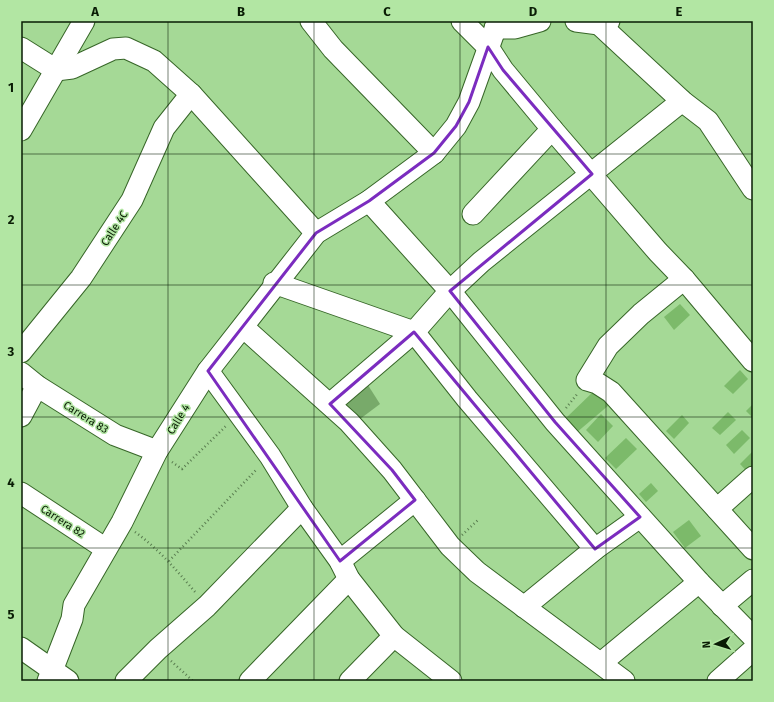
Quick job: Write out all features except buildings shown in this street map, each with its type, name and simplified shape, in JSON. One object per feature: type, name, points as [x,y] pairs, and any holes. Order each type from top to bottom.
[{"type":"street","points":[[21,130],[84,21]]},
{"type":"street","points":[[311,21],[333,50],[434,153]]},
{"type":"street","points":[[462,21],[494,32],[540,21]]},
{"type":"street","points":[[576,21],[604,23],[682,101],[708,121],[753,189]]},
{"type":"street","points":[[494,32],[503,70],[552,129],[658,252],[684,279],[753,361]]},
{"type":"street","name":"Calle 4","points":[[56,677],[72,619],[74,605],[122,522],[157,451],[208,370],[243,327],[274,284],[316,233],[369,201],[434,153],[456,126],[469,102],[494,32]]},
{"type":"street","points":[[21,48],[56,70],[72,68],[113,49],[126,48],[154,61],[191,94],[316,233]]},
{"type":"street","name":"Calle 4C","points":[[21,352],[85,272],[132,200],[164,128],[191,94]]},
{"type":"street","points":[[330,404],[414,332],[450,291],[481,262],[682,101]]},
{"type":"street","points":[[473,214],[552,129]]},
{"type":"street","points":[[369,201],[450,291],[555,422],[699,582],[753,637]]},
{"type":"street","points":[[684,279],[641,314],[608,346],[587,380],[597,383],[611,392],[753,549]]},
{"type":"street","points":[[274,284],[414,332],[467,399],[595,549]]},
{"type":"street","points":[[243,327],[330,404],[392,470],[455,551],[477,572],[624,681]]},
{"type":"street","points":[[208,370],[270,456],[302,508],[344,570],[394,636],[451,681]]},
{"type":"street","name":"Carrera 83","points":[[21,373],[37,386],[115,436],[157,451]]},
{"type":"street","points":[[21,416],[37,386]]},
{"type":"street","points":[[717,509],[753,477]]},
{"type":"street","name":"Carrera 82","points":[[21,493],[106,549]]},
{"type":"street","points":[[250,681],[344,570],[415,500]]},
{"type":"street","points":[[126,681],[158,648],[207,606],[302,508]]},
{"type":"street","points":[[524,607],[595,549],[640,517]]},
{"type":"street","points":[[722,606],[753,580]]},
{"type":"street","points":[[601,663],[699,582]]},
{"type":"street","points":[[350,681],[394,636]]},
{"type":"street","points":[[21,648],[56,677]]},
{"type":"street","points":[[718,681],[753,650]]},
{"type":"path","points":[[555,422],[587,380]]},
{"type":"path","points":[[157,451],[182,469],[240,413]]},
{"type":"path","points":[[169,561],[270,456]]},
{"type":"path","points":[[122,522],[148,540],[169,561],[207,606]]},
{"type":"path","points":[[158,648],[193,681]]},
{"type":"highlighted area","points":[[488,47],[503,70],[592,174],[450,291],[555,422],[640,517],[595,549],[414,332],[330,404],[392,470],[415,500],[340,561],[208,371],[316,233],[369,201],[434,153],[456,126],[469,102]]},
{"type":"green space","points":[[366,382],[380,404],[356,422],[339,405]]}]
